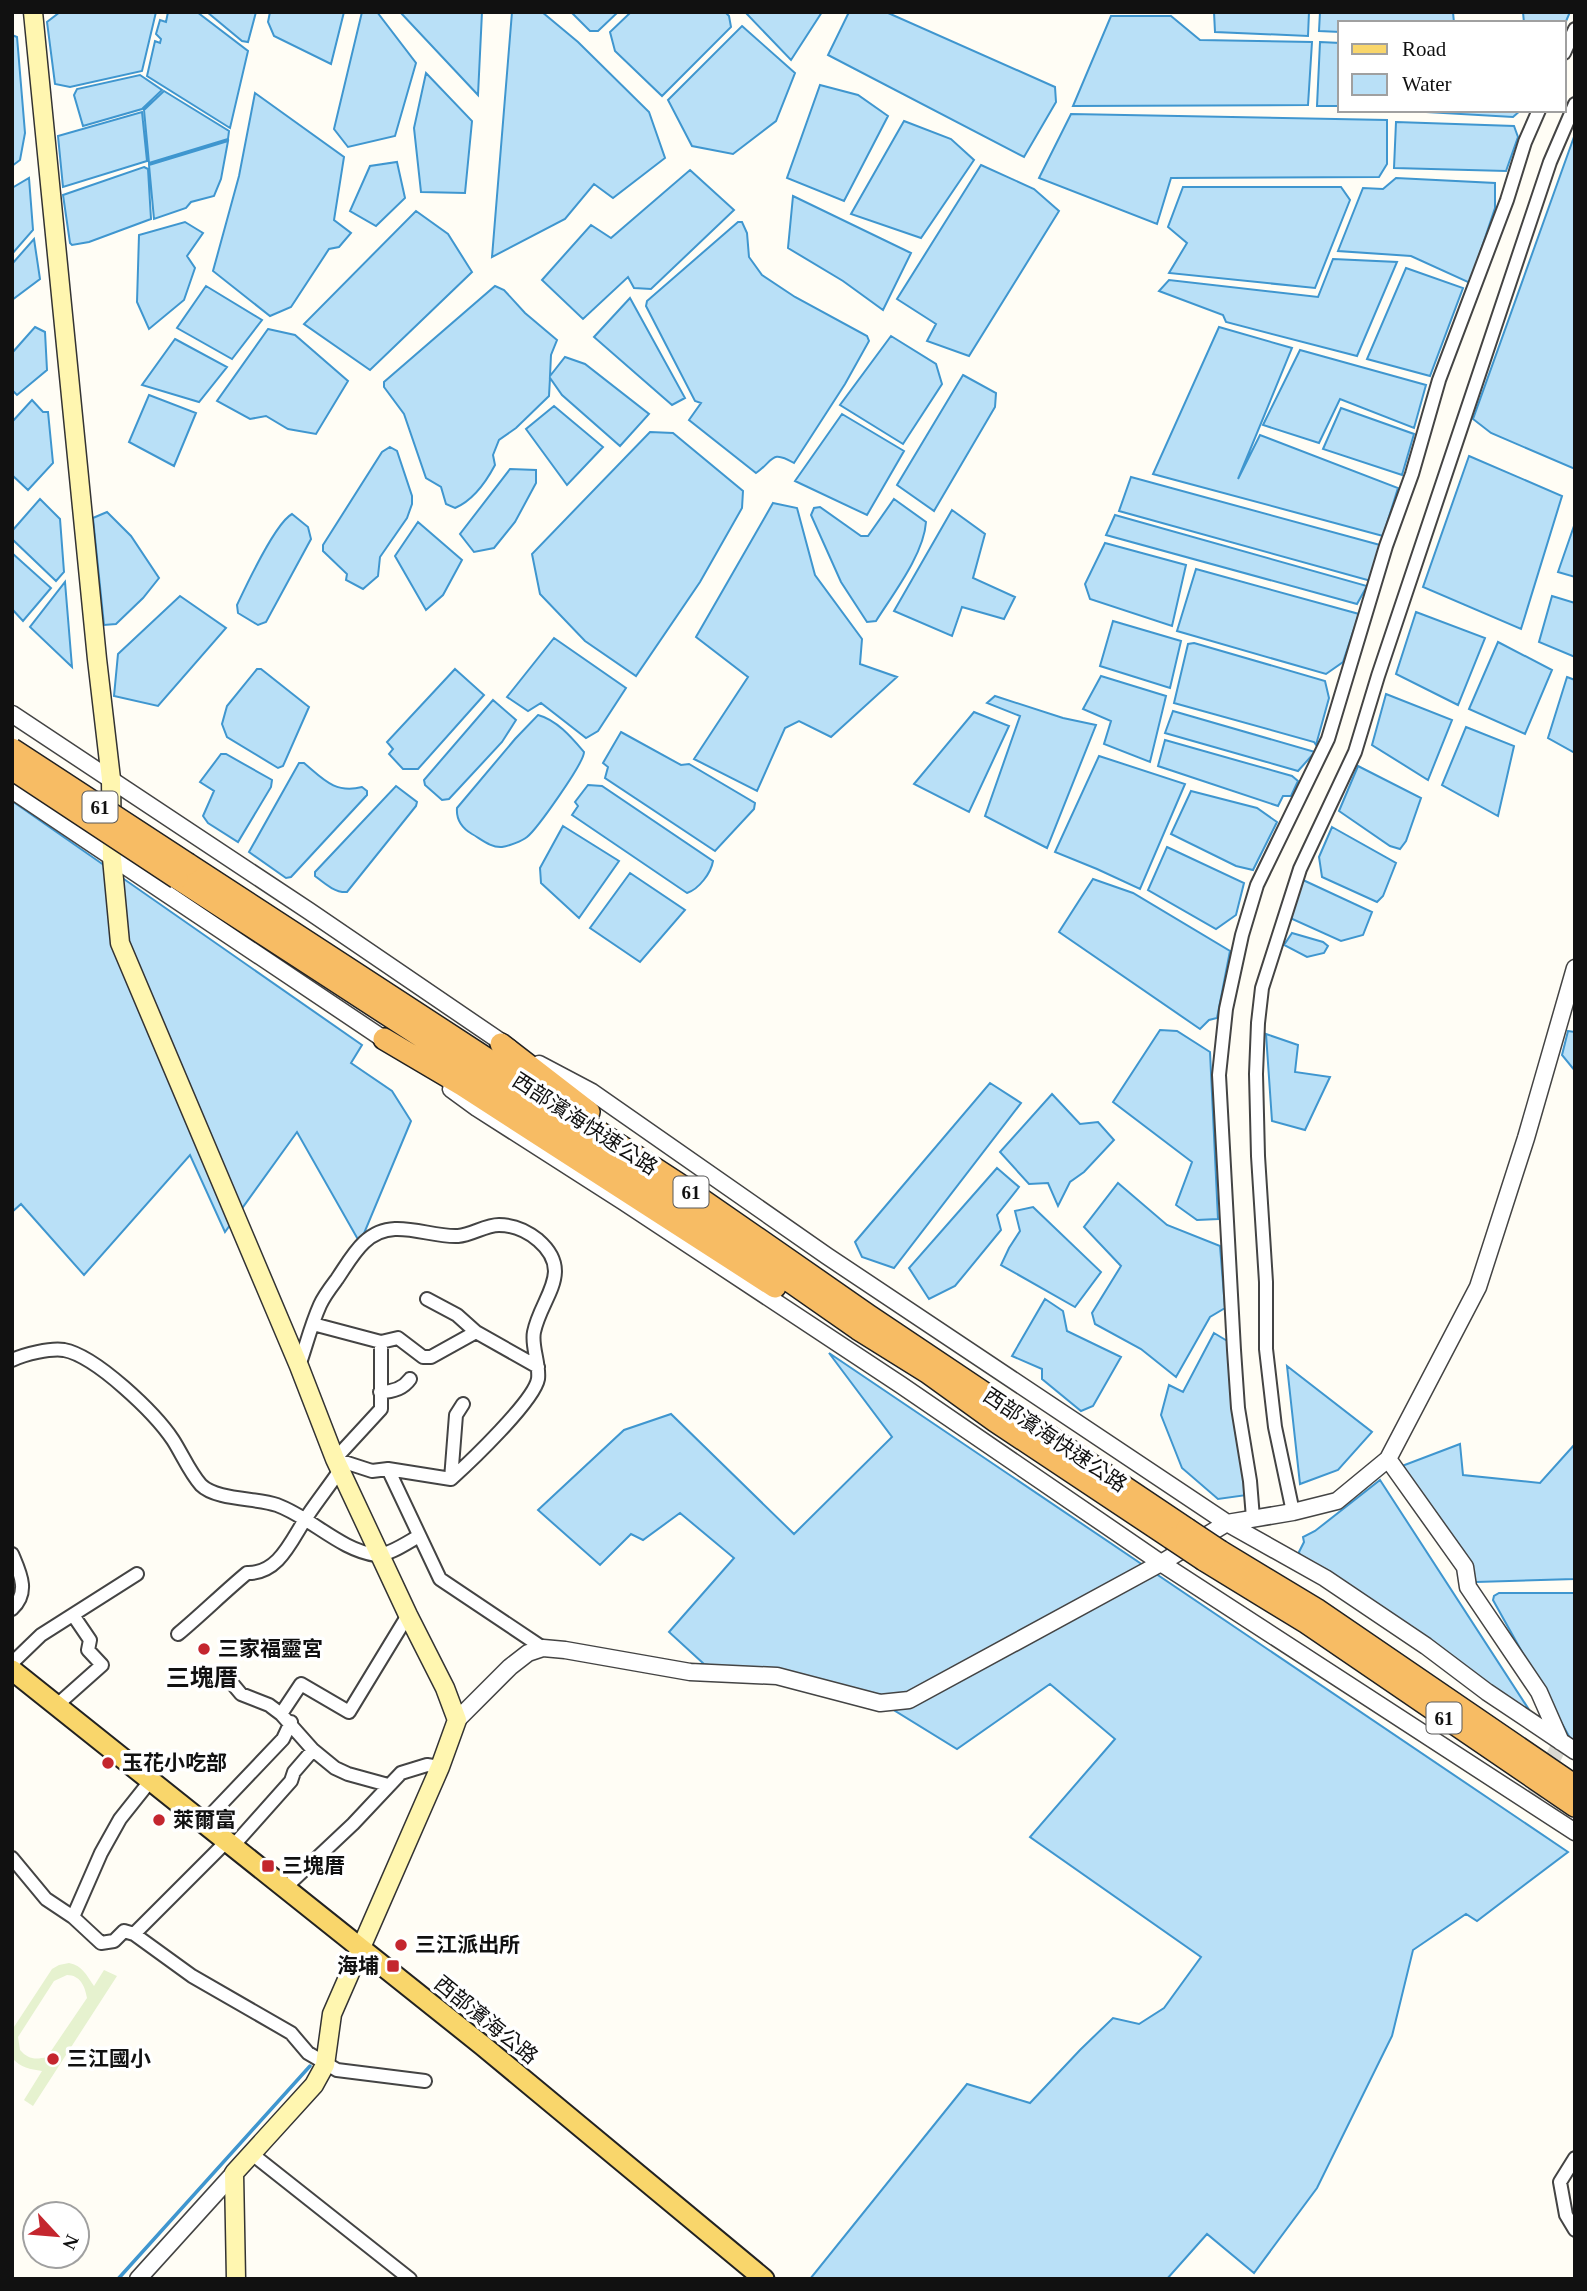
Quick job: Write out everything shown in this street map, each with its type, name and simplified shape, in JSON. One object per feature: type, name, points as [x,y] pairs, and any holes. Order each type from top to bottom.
[{"type":"highway","name":"61","points":[[12,749],[183,871]]},
{"type":"highway","name":"61","points":[[12,769],[183,871]]},
{"type":"highway","name":"西部濱海快速公路","points":[[183,871],[679,1204],[859,1329],[1000,1414],[1212,1555]]},
{"type":"highway","points":[[384,1039],[518,1121],[930,1384],[1000,1414]]},
{"type":"highway","points":[[501,1044],[598,1119],[866,1301],[1000,1414]]},
{"type":"highway","name":"61","points":[[1212,1555],[1264,1577],[1315,1619],[1575,1806]]},
{"type":"highway","name":"61","points":[[1212,1555],[1268,1599],[1315,1619],[1575,1786]]},
{"type":"main road","points":[[33,12],[95,645],[111,779],[112,858],[120,943],[338,1464],[445,1688],[457,1720],[440,1767],[331,2014],[325,2064],[314,2085],[234,2174],[236,2279]]},
{"type":"main road","name":"西部濱海公路","points":[[12,1670],[362,1948],[764,2279]]},
{"type":"street","points":[[1566,49],[1575,29]]},
{"type":"street","points":[[1289,1513],[1266,1349],[1266,1282],[1256,1074],[1262,988],[1300,869],[1355,752],[1550,162],[1575,104]]},
{"type":"street","points":[[1255,1517],[1238,1408],[1219,1075],[1226,1009],[1242,935],[1257,885],[1328,739],[1439,380],[1538,112]]},
{"type":"street","points":[[12,714],[501,1044],[592,1092],[827,1256],[1227,1523],[1314,1572],[1426,1646],[1487,1692],[1568,1746]]},
{"type":"street","points":[[12,790],[384,1039],[477,1108],[901,1385],[1161,1563],[1575,1832]]},
{"type":"street","points":[[457,1720],[510,1667],[528,1653],[543,1648],[690,1672],[777,1676],[880,1703],[909,1700],[1161,1563],[1227,1523],[1337,1502],[1388,1460],[1478,1287],[1527,1138],[1575,968]]},
{"type":"street","points":[[299,1366],[321,1303],[364,1241],[378,1232],[410,1229],[441,1236],[461,1236],[495,1225],[510,1226],[529,1233],[545,1247],[555,1265],[555,1279],[534,1333],[537,1382],[527,1400],[451,1479]]},
{"type":"street","points":[[427,1299],[538,1367]]},
{"type":"street","points":[[313,1324],[381,1342],[398,1338],[423,1357],[431,1357],[477,1332]]},
{"type":"street","points":[[178,1634],[247,1573],[258,1573],[290,1548],[338,1464],[381,1409],[381,1342]]},
{"type":"street","points":[[12,1360],[62,1349],[98,1366],[169,1435],[202,1486],[217,1492],[276,1504],[305,1518],[355,1550],[380,1556],[419,1536]]},
{"type":"street","points":[[380,1392],[392,1392],[406,1385],[410,1379]]},
{"type":"street","points":[[451,1479],[457,1415],[463,1404]]},
{"type":"street","points":[[1388,1460],[1465,1567],[1468,1587],[1539,1692],[1568,1746]]},
{"type":"street","points":[[338,1464],[372,1471],[388,1469],[451,1479]]},
{"type":"street","points":[[388,1469],[440,1578],[543,1648]]},
{"type":"street","points":[[12,1554],[24,1583],[19,1602],[12,1609]]},
{"type":"street","points":[[12,1662],[41,1635],[137,1574]]},
{"type":"street","points":[[57,1705],[102,1665],[88,1650],[90,1640],[73,1615]]},
{"type":"street","points":[[204,1822],[284,1739],[286,1718],[301,1684],[349,1712],[408,1615]]},
{"type":"street","points":[[231,1682],[241,1694],[269,1705],[286,1718],[313,1750],[335,1768],[388,1785]]},
{"type":"street","points":[[134,1934],[291,1781],[313,1750]]},
{"type":"street","points":[[286,1887],[353,1824],[401,1773],[427,1765],[440,1767]]},
{"type":"street","points":[[73,1917],[100,1853],[113,1830],[151,1780]]},
{"type":"street","points":[[12,1858],[46,1899],[73,1917],[101,1943],[114,1941],[124,1931],[134,1934],[192,1976],[291,2033],[309,2053],[325,2064],[337,2070],[425,2081]]},
{"type":"street","points":[[252,2154],[410,2279]]},
{"type":"street","points":[[1575,2158],[1560,2182],[1566,2215],[1575,2230]]},
{"type":"street","points":[[138,2279],[234,2174]]},
{"type":"green space","points":[[69,1963],[77,1966],[94,1986],[104,1970],[117,1976],[33,2106],[24,2100],[42,2071],[22,2066],[12,2058],[12,2030],[52,1969]],"holes":[[[67,1975],[81,1982],[87,1998],[47,2057],[29,2057],[20,2050],[18,2037],[54,1981]]]},
{"type":"water","points":[[60,12],[156,12],[142,71],[70,87],[55,84],[47,22]]},
{"type":"water","points":[[168,12],[197,12],[248,51],[230,128],[147,76],[155,41],[160,43],[161,39],[156,34],[160,20],[166,22]]},
{"type":"water","points":[[207,12],[256,12],[248,42],[242,41]]},
{"type":"water","points":[[270,12],[344,12],[331,64],[274,36],[268,22]]},
{"type":"water","points":[[362,12],[377,12],[416,63],[395,136],[348,147],[334,129]]},
{"type":"water","points":[[400,12],[482,12],[478,95]]},
{"type":"water","points":[[512,12],[542,12],[578,42],[649,112],[665,158],[613,198],[594,184],[565,219],[492,257]]},
{"type":"water","points":[[571,12],[618,12],[598,31],[590,31]]},
{"type":"water","points":[[631,12],[725,12],[729,16],[731,27],[662,96],[615,51],[610,32]]},
{"type":"water","points":[[745,12],[822,12],[791,60]]},
{"type":"water","points":[[849,12],[886,12],[1055,87],[1056,102],[1024,157],[828,55]]},
{"type":"water","points":[[1214,12],[1309,12],[1308,36],[1215,32]]},
{"type":"water","points":[[1320,12],[1453,12],[1454,21],[1338,21],[1338,32],[1319,31]]},
{"type":"water","points":[[1523,12],[1570,12],[1566,21],[1524,21]]},
{"type":"water","points":[[1111,16],[1171,16],[1200,40],[1312,42],[1308,105],[1073,106]]},
{"type":"water","points":[[742,26],[795,73],[776,121],[733,154],[692,146],[668,100]]},
{"type":"water","points":[[12,35],[17,37],[25,133],[20,160],[12,166]]},
{"type":"water","points":[[1320,42],[1338,43],[1338,106],[1317,106]]},
{"type":"water","points":[[426,73],[472,121],[465,193],[421,192],[414,128]]},
{"type":"water","points":[[140,75],[162,90],[142,109],[83,126],[74,95],[77,89]]},
{"type":"water","points":[[820,85],[858,95],[888,116],[844,201],[787,178]]},
{"type":"water","points":[[164,91],[229,131],[228,139],[149,163],[144,110]]},
{"type":"water","points":[[255,93],[344,157],[334,220],[351,233],[339,247],[329,249],[291,307],[270,316],[213,271],[239,176]]},
{"type":"water","points":[[142,112],[147,161],[63,187],[58,136]]},
{"type":"water","points":[[1426,112],[1519,112],[1513,117]]},
{"type":"water","points":[[1071,114],[1387,120],[1387,164],[1379,177],[1171,178],[1157,224],[1039,178]]},
{"type":"water","points":[[904,121],[951,139],[974,160],[921,238],[851,214]]},
{"type":"water","points":[[1396,122],[1514,126],[1518,137],[1506,171],[1394,168]]},
{"type":"water","points":[[1575,134],[1575,469],[1491,433],[1473,419]]},
{"type":"water","points":[[228,141],[221,179],[214,196],[191,202],[186,208],[154,219],[149,165]]},
{"type":"water","points":[[397,162],[405,198],[376,226],[350,211],[370,166]]},
{"type":"water","points":[[981,165],[1034,189],[1059,211],[969,356],[927,341],[936,324],[897,299]]},
{"type":"water","points":[[144,167],[148,169],[151,219],[89,242],[72,245],[63,195]]},
{"type":"water","points":[[690,170],[734,210],[651,289],[634,288],[628,277],[583,319],[542,280],[591,225],[611,238]]},
{"type":"water","points":[[29,178],[33,230],[12,254],[12,188]]},
{"type":"water","points":[[1396,178],[1495,183],[1495,208],[1470,283],[1411,256],[1338,251],[1363,188],[1383,189]]},
{"type":"water","points":[[1183,187],[1341,187],[1350,200],[1315,288],[1169,273],[1187,243],[1168,227]]},
{"type":"water","points":[[793,196],[911,253],[883,310],[843,281],[788,248]]},
{"type":"water","points":[[416,211],[448,234],[472,272],[370,370],[304,324]]},
{"type":"water","points":[[185,222],[203,233],[187,256],[195,268],[184,300],[149,329],[137,302],[139,235]]},
{"type":"water","points":[[738,222],[742,222],[747,233],[749,257],[762,275],[795,297],[867,336],[869,341],[794,463],[776,457],[756,473],[689,420],[701,403],[695,401],[646,306],[647,301]]},
{"type":"water","points":[[34,239],[40,279],[12,300],[12,264]]},
{"type":"water","points":[[1333,259],[1397,262],[1357,356],[1226,322],[1223,315],[1159,291],[1169,280],[1318,297]]},
{"type":"water","points":[[1406,268],[1463,288],[1430,376],[1367,359]]},
{"type":"water","points":[[206,286],[262,320],[232,359],[177,328]]},
{"type":"water","points":[[495,286],[504,290],[525,313],[557,340],[551,355],[550,376],[565,357],[585,364],[649,414],[620,446],[562,395],[550,378],[549,396],[516,428],[499,440],[493,455],[495,465],[488,478],[474,495],[455,508],[446,504],[441,487],[426,478],[404,414],[384,387],[384,382]]},
{"type":"water","points":[[630,298],[685,398],[672,405],[594,337]]},
{"type":"water","points":[[35,327],[45,332],[47,370],[17,395],[12,390],[12,353]]},
{"type":"water","points":[[1219,327],[1292,348],[1238,479],[1260,435],[1398,488],[1383,536],[1153,474]]},
{"type":"water","points":[[268,329],[295,335],[348,381],[316,434],[288,429],[266,416],[250,419],[217,401]]},
{"type":"water","points":[[891,336],[936,364],[942,384],[903,444],[840,405]]},
{"type":"water","points":[[175,339],[227,367],[199,402],[142,385]]},
{"type":"water","points":[[1300,350],[1426,385],[1414,428],[1340,399],[1319,443],[1263,425]]},
{"type":"water","points":[[963,375],[996,393],[995,407],[934,511],[897,485]]},
{"type":"water","points":[[149,395],[196,413],[174,466],[129,442]]},
{"type":"water","points":[[32,400],[43,412],[48,412],[53,463],[28,490],[12,475],[12,422]]},
{"type":"water","points":[[554,406],[603,447],[567,485],[526,429]]},
{"type":"water","points":[[1341,408],[1414,434],[1402,475],[1323,449]]},
{"type":"water","points":[[842,414],[904,451],[867,515],[795,481]]},
{"type":"water","points":[[650,432],[673,433],[743,491],[742,508],[700,582],[636,676],[585,641],[540,594],[532,554]]},
{"type":"water","points":[[390,447],[397,451],[412,496],[412,504],[407,518],[380,557],[378,576],[363,589],[346,580],[347,574],[323,551],[323,545],[382,452]]},
{"type":"water","points":[[1469,456],[1562,496],[1521,629],[1423,587]]},
{"type":"water","points":[[510,469],[536,470],[536,483],[515,522],[494,548],[474,552],[460,534]]},
{"type":"water","points":[[1131,477],[1380,545],[1371,581],[1119,511]]},
{"type":"water","points":[[40,499],[60,519],[64,572],[56,581],[12,539],[12,531]]},
{"type":"water","points":[[894,499],[926,522],[924,534],[914,560],[899,586],[876,621],[867,622],[841,582],[811,515],[814,508],[820,507],[861,536],[868,536]]},
{"type":"water","points":[[773,503],[797,508],[815,575],[862,639],[860,664],[897,677],[831,737],[799,721],[785,728],[757,791],[694,759],[748,677],[696,637]]},
{"type":"water","points":[[952,510],[985,534],[973,578],[1015,597],[1004,619],[962,607],[952,636],[894,611]]},
{"type":"water","points":[[107,512],[131,536],[159,578],[116,624],[104,625],[93,518]]},
{"type":"water","points":[[292,514],[308,527],[311,539],[266,622],[258,625],[238,613],[237,605],[270,542]]},
{"type":"water","points":[[1115,515],[1367,586],[1357,604],[1106,535]]},
{"type":"water","points":[[418,522],[462,560],[443,595],[426,610],[395,556]]},
{"type":"water","points":[[1575,523],[1575,577],[1558,572]]},
{"type":"water","points":[[1105,543],[1186,565],[1172,626],[1090,599],[1085,584]]},
{"type":"water","points":[[12,553],[51,588],[23,621],[12,609]]},
{"type":"water","points":[[1196,569],[1359,614],[1343,662],[1326,674],[1177,631]]},
{"type":"water","points":[[65,582],[72,667],[30,627]]},
{"type":"water","points":[[180,596],[226,628],[158,706],[114,696],[118,654]]},
{"type":"water","points":[[1552,596],[1575,603],[1575,657],[1539,642]]},
{"type":"water","points":[[1416,612],[1485,638],[1458,705],[1396,674]]},
{"type":"water","points":[[1113,621],[1181,641],[1170,688],[1100,666]]},
{"type":"water","points":[[554,638],[626,688],[598,731],[586,738],[541,703],[528,711],[507,697]]},
{"type":"water","points":[[1498,642],[1552,670],[1525,734],[1469,709]]},
{"type":"water","points":[[1194,643],[1325,681],[1329,698],[1316,745],[1314,742],[1174,703],[1188,644]]},
{"type":"water","points":[[257,669],[261,669],[309,707],[283,766],[278,768],[227,737],[222,724],[227,706]]},
{"type":"water","points":[[455,669],[484,695],[418,769],[403,769],[389,754],[393,749],[387,742]]},
{"type":"water","points":[[1101,676],[1166,696],[1150,762],[1104,744],[1111,721],[1083,709]]},
{"type":"water","points":[[1567,677],[1575,680],[1575,753],[1548,738]]},
{"type":"water","points":[[1386,694],[1452,720],[1428,780],[1372,745]]},
{"type":"water","points":[[995,696],[1063,718],[1096,725],[1047,848],[985,816],[1020,716],[987,703]]},
{"type":"water","points":[[493,700],[516,720],[502,742],[449,799],[442,800],[425,785],[424,780]]},
{"type":"water","points":[[1173,711],[1315,752],[1298,771],[1165,733]]},
{"type":"water","points":[[974,712],[1009,726],[969,812],[914,784]]},
{"type":"water","points":[[538,715],[552,721],[569,735],[584,752],[582,758],[559,796],[527,837],[508,846],[494,846],[465,829],[460,823],[457,808]]},
{"type":"water","points":[[1466,727],[1514,746],[1498,816],[1442,785]]},
{"type":"water","points":[[621,732],[681,765],[689,764],[755,803],[754,809],[715,851],[605,778],[608,767],[603,763]]},
{"type":"water","points":[[1165,740],[1292,776],[1298,781],[1291,796],[1283,796],[1278,806],[1158,766]]},
{"type":"water","points":[[221,754],[226,754],[272,780],[271,787],[238,842],[208,823],[203,816],[214,791],[200,782]]},
{"type":"water","points":[[1099,756],[1185,784],[1140,889],[1055,852]]},
{"type":"water","points":[[299,763],[304,763],[330,784],[353,789],[362,787],[367,791],[367,795],[291,877],[286,878],[249,852]]},
{"type":"water","points":[[1358,766],[1421,798],[1406,841],[1400,849],[1390,846],[1339,811]]},
{"type":"water","points":[[588,785],[602,786],[713,861],[704,880],[687,893],[572,815],[578,806],[575,802]]},
{"type":"water","points":[[396,786],[417,802],[416,806],[347,892],[334,889],[315,876],[315,872]]},
{"type":"water","points":[[1191,791],[1257,808],[1277,822],[1253,870],[1236,866],[1171,834]]},
{"type":"water","points":[[12,801],[362,1045],[351,1063],[392,1091],[411,1121],[360,1243],[297,1132],[225,1232],[190,1155],[84,1275],[21,1204],[12,1212]]},
{"type":"water","points":[[563,826],[619,861],[579,918],[541,883],[540,868]]},
{"type":"water","points":[[1332,827],[1396,863],[1383,896],[1377,902],[1322,877],[1319,857]]},
{"type":"water","points":[[1167,847],[1244,883],[1236,915],[1216,929],[1148,890]]},
{"type":"water","points":[[630,873],[685,910],[640,962],[590,928]]},
{"type":"water","points":[[1093,879],[1133,893],[1230,951],[1217,1018],[1209,1020],[1200,1029],[1059,932]]},
{"type":"water","points":[[1303,880],[1372,912],[1363,935],[1341,941],[1290,918]]},
{"type":"water","points":[[1292,933],[1328,946],[1324,953],[1307,957],[1284,945]]},
{"type":"water","points":[[1160,1030],[1177,1031],[1210,1052],[1218,1219],[1197,1220],[1176,1205],[1192,1162],[1113,1102]]},
{"type":"water","points":[[1568,1031],[1575,1032],[1575,1071],[1562,1055]]},
{"type":"water","points":[[1266,1034],[1298,1045],[1295,1072],[1330,1077],[1305,1130],[1272,1121]]},
{"type":"water","points":[[990,1083],[1021,1103],[894,1268],[862,1257],[855,1242]]},
{"type":"water","points":[[1052,1094],[1080,1124],[1098,1122],[1114,1140],[1084,1172],[1070,1182],[1058,1206],[1048,1183],[1029,1184],[1000,1152]]},
{"type":"water","points":[[997,1168],[1019,1187],[997,1215],[1001,1230],[955,1286],[929,1299],[909,1268]]},
{"type":"water","points":[[1118,1183],[1167,1225],[1220,1246],[1225,1308],[1210,1317],[1176,1377],[1141,1349],[1095,1324],[1092,1313],[1121,1266],[1084,1227]]},
{"type":"water","points":[[1033,1207],[1101,1272],[1075,1307],[1001,1265],[1020,1231],[1015,1211]]},
{"type":"water","points":[[1045,1299],[1063,1311],[1067,1331],[1121,1357],[1093,1406],[1081,1411],[1042,1379],[1042,1369],[1012,1356]]},
{"type":"water","points":[[1214,1333],[1229,1342],[1247,1495],[1218,1499],[1182,1468],[1161,1415],[1169,1385],[1183,1392]]},
{"type":"water","points":[[829,1353],[1568,1852],[1477,1921],[1466,1914],[1413,1950],[1392,2036],[1317,2188],[1254,2273],[1207,2234],[1167,2279],[810,2279],[967,2084],[1030,2103],[1113,2018],[1139,2024],[1164,2008],[1201,1957],[1030,1837],[1115,1739],[1050,1684],[957,1749],[874,1698],[704,1664],[669,1632],[734,1558],[680,1513],[643,1540],[631,1534],[600,1565],[538,1510],[624,1430],[671,1414],[794,1534],[892,1437]]},
{"type":"water","points":[[1287,1366],[1372,1432],[1338,1470],[1300,1484]]},
{"type":"water","points":[[1460,1444],[1463,1475],[1540,1483],[1575,1444],[1574,1579],[1476,1582],[1463,1575],[1394,1469]]},
{"type":"water","points":[[1380,1480],[1537,1722],[1302,1565],[1299,1552],[1304,1542],[1303,1537],[1315,1531]]},
{"type":"water","points":[[1499,1593],[1575,1593],[1575,1747],[1493,1600]]},
{"type":"waterway","points":[[118,2279],[310,2066]]},
{"type":"tunnel","points":[[1530,1804],[1561,1742]]},
{"type":"place","name":"三家福靈宮","points":[[204,1649]]},
{"type":"place","name":"玉花小吃部","points":[[108,1763]]},
{"type":"place","name":"萊爾富","points":[[159,1820]]},
{"type":"place","name":"三塊厝","points":[[268,1866]]},
{"type":"place","name":"三江派出所","points":[[401,1945]]},
{"type":"place","name":"海埔","points":[[393,1966]]},
{"type":"place","name":"三江國小","points":[[53,2059]]},
{"type":"district","name":"三塊厝","points":[[202,1678]]}]
